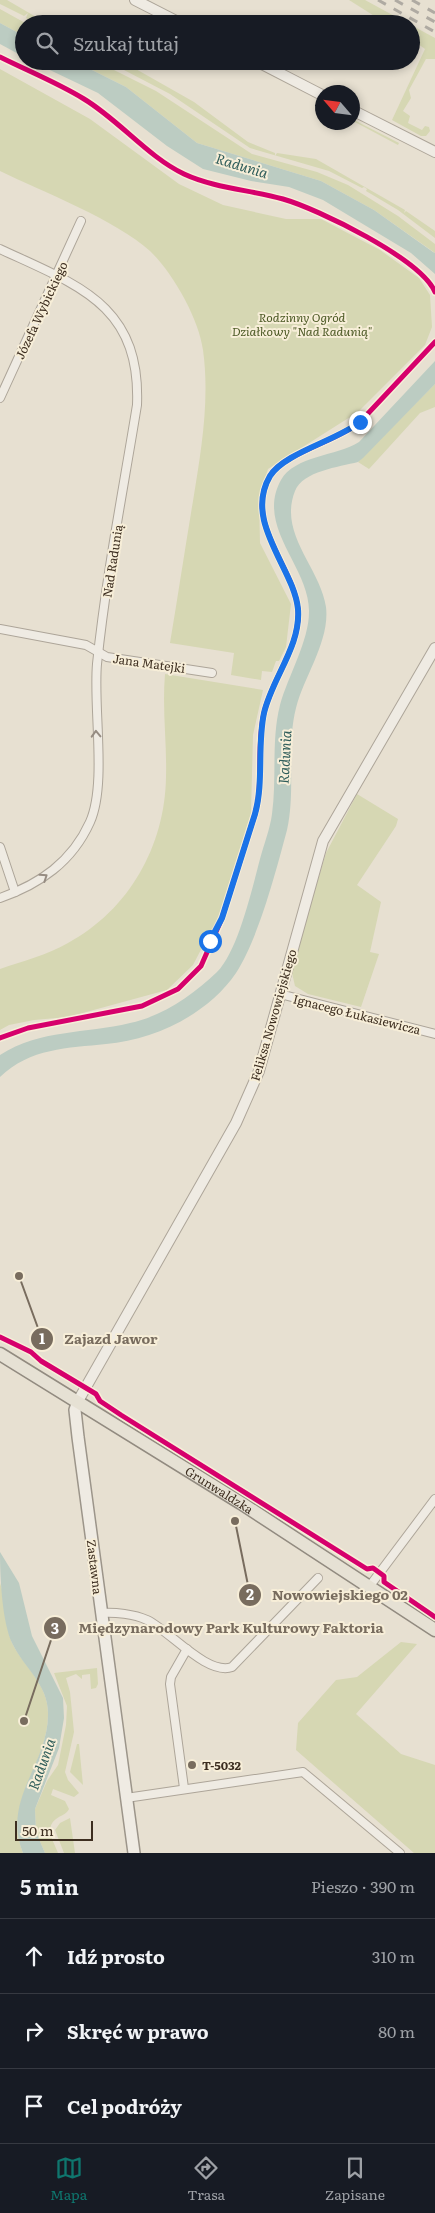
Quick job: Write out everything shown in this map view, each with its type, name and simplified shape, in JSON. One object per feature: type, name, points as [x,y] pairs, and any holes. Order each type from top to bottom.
[{"type":"main road","name":"Grunwaldzka","points":[[0,1354],[78,1401],[435,1630]]},
{"type":"main road","name":"Zastawna","points":[[78,1401],[75,1410],[77,1430],[134,1853]]},
{"type":"street","points":[[135,0],[164,15]]},
{"type":"street","points":[[273,70],[315,91]]},
{"type":"street","points":[[360,114],[435,152]]},
{"type":"street","name":"Józefa Wybickiego","points":[[0,398],[81,222]]},
{"type":"street","name":"Nad Radunią","points":[[0,249],[74,284],[96,298],[110,314],[130,346],[136,370],[137,405],[98,652],[95,692],[98,773],[91,820],[81,840],[66,860],[50,873],[0,898]]},
{"type":"street","name":"Jana Matejki","points":[[0,629],[86,645],[107,657],[212,672]]},
{"type":"street","name":"Feliksa Nowowiejskiego","points":[[78,1401],[236,1122],[259,1071],[322,841],[435,648]]},
{"type":"street","points":[[0,847],[15,892]]},
{"type":"street","name":"Ignacego Łukasiewicza","points":[[280,994],[435,1034]]},
{"type":"street","points":[[369,1587],[435,1499]]},
{"type":"street","points":[[101,1613],[141,1618],[152,1623],[212,1666],[226,1670],[232,1667],[318,1578]]},
{"type":"street","points":[[184,1788],[170,1684],[171,1676],[188,1648]]},
{"type":"street","points":[[126,1798],[184,1788],[304,1772],[400,1853]]},
{"type":"green space","points":[[0,0],[7,0],[33,15],[27,15],[28,13],[22,15],[0,4]]},
{"type":"green space","points":[[349,0],[365,0],[392,15],[373,15]]},
{"type":"green space","points":[[0,9],[15,17],[15,31],[0,23]]},
{"type":"green space","points":[[420,30],[435,38],[435,59],[426,59],[420,70],[420,60],[425,49],[420,45]]},
{"type":"green space","name":"Rodzinny Ogród Działkowy \"Nad Radunią\"","points":[[0,69],[90,119],[179,184],[223,205],[286,219],[321,219],[380,250],[419,278],[430,295],[432,327],[425,345],[358,412],[268,469],[259,498],[260,543],[291,604],[286,647],[279,661],[276,661],[272,672],[262,671],[261,680],[231,675],[234,653],[170,643],[204,426],[206,388],[203,350],[201,338],[191,311],[176,284],[159,260],[136,240],[118,228],[78,207],[0,171]]},
{"type":"green space","points":[[92,70],[114,70],[156,91],[252,154],[317,172],[348,185],[398,216],[435,244],[435,253],[374,210],[321,181],[197,143],[126,87]]},
{"type":"green space","points":[[124,70],[138,70],[194,102],[248,142],[275,153],[275,155],[250,148],[170,94]]},
{"type":"green space","points":[[415,70],[420,70],[409,90],[411,98],[403,111],[410,116],[408,123],[422,130],[425,126],[429,127],[430,131],[426,136],[421,136],[392,120]]},
{"type":"green space","points":[[360,123],[399,143],[398,145],[360,125]]},
{"type":"green space","points":[[277,153],[316,159],[405,210],[404,213],[406,211],[435,231],[435,238],[398,210],[366,191],[367,189],[364,187],[362,188],[329,171],[275,155]]},
{"type":"green space","points":[[435,384],[435,407],[420,413],[369,469],[358,462]]},
{"type":"green space","points":[[165,674],[263,690],[253,735],[251,813],[219,915],[193,965],[167,990],[68,1017],[34,1020],[9,1025],[0,1030],[0,969],[52,951],[90,929],[109,913],[126,894],[140,874],[151,851],[164,803],[166,777]]},
{"type":"green space","points":[[357,794],[398,819],[396,826],[357,885],[381,902],[370,952],[379,954],[361,1007],[308,994],[295,986],[291,969],[326,853]]},
{"type":"green space","points":[[0,1583],[9,1636],[17,1652],[40,1684],[47,1703],[48,1713],[42,1749],[28,1782],[18,1816],[18,1834],[23,1853],[0,1853]]},
{"type":"green space","points":[[401,1642],[417,1644],[356,1714],[401,1754],[435,1765],[435,1853],[414,1853],[296,1750],[298,1723],[336,1680],[357,1677]]},
{"type":"green space","points":[[97,1668],[98,1684],[96,1688],[91,1689],[90,1674],[82,1675],[82,1679],[76,1674],[66,1678],[70,1692],[74,1732],[65,1772],[68,1780],[79,1793],[74,1797],[53,1789],[51,1795],[65,1801],[69,1809],[52,1823],[50,1831],[58,1853],[45,1853],[36,1832],[35,1809],[47,1781],[58,1765],[66,1725],[67,1706],[54,1673]]},
{"type":"green space","points":[[77,1744],[79,1744],[83,1785],[70,1772]]},
{"type":"green space","points":[[70,1818],[75,1853],[64,1853],[55,1830],[60,1823]]},
{"type":"water","points":[[0,23],[15,31],[15,52],[0,44]]},
{"type":"water","name":"Radunia","points":[[50,70],[92,70],[126,87],[197,143],[321,181],[374,210],[435,253],[435,274],[411,253],[323,200],[289,187],[251,181],[203,169],[167,146],[98,93]]},
{"type":"water","name":"Radunia","points":[[435,361],[435,384],[363,458],[358,462],[313,474],[299,484],[295,491],[291,507],[292,522],[302,550],[322,592],[326,607],[326,620],[324,633],[300,696],[293,723],[291,800],[287,830],[259,923],[236,973],[211,1001],[179,1022],[161,1031],[125,1041],[50,1051],[24,1060],[0,1077],[0,1055],[47,1036],[142,1020],[177,1004],[198,989],[225,962],[238,935],[270,825],[277,718],[306,635],[308,623],[307,595],[279,531],[275,514],[275,497],[281,480],[287,472],[296,466],[359,442]]},
{"type":"water","name":"Radunia","points":[[0,1552],[19,1583],[32,1636],[63,1698],[64,1718],[59,1748],[35,1809],[36,1832],[45,1853],[23,1853],[18,1834],[18,1816],[22,1798],[46,1731],[47,1703],[40,1685],[17,1652],[9,1634],[2,1599]]},
{"type":"railway","points":[[378,0],[405,15]]},
{"type":"railway","points":[[395,0],[435,22]]},
{"type":"railway","points":[[412,0],[435,13]]},
{"type":"railway","points":[[420,24],[435,32]]},
{"type":"cycle path","points":[[0,57],[15,64]]},
{"type":"cycle path","points":[[28,70],[84,99],[171,167],[208,183],[283,199],[320,213],[390,251],[426,279],[435,292]]},
{"type":"cycle path","points":[[0,1038],[28,1028],[142,1006],[178,989],[201,966],[222,918],[255,814],[258,802],[260,738],[264,713],[273,687],[291,649],[298,623],[295,593],[266,527],[262,510],[263,493],[270,476],[277,468],[299,454],[350,429],[360,422],[435,342]]},
{"type":"cycle path","points":[[0,1337],[31,1352],[41,1361],[96,1394],[100,1401],[121,1415],[367,1569],[373,1568],[384,1576],[384,1582],[435,1617]]},
{"type":"place","name":"Zajazd Jawor","points":[[19,1276]]},
{"type":"place","name":"Nowowiejskiego 02","points":[[235,1521]]},
{"type":"place","name":"Międzynarodowy Park Kulturowy Faktoria","points":[[24,1721]]},
{"type":"place","name":"T-5032","points":[[192,1765]]},
{"type":"route","points":[[210,941],[222,918],[255,814],[258,803],[260,744],[264,711],[288,655],[297,625],[298,608],[292,588],[274,551],[268,532],[264,514],[266,486],[270,476],[282,464],[350,430],[360,422]]}]
